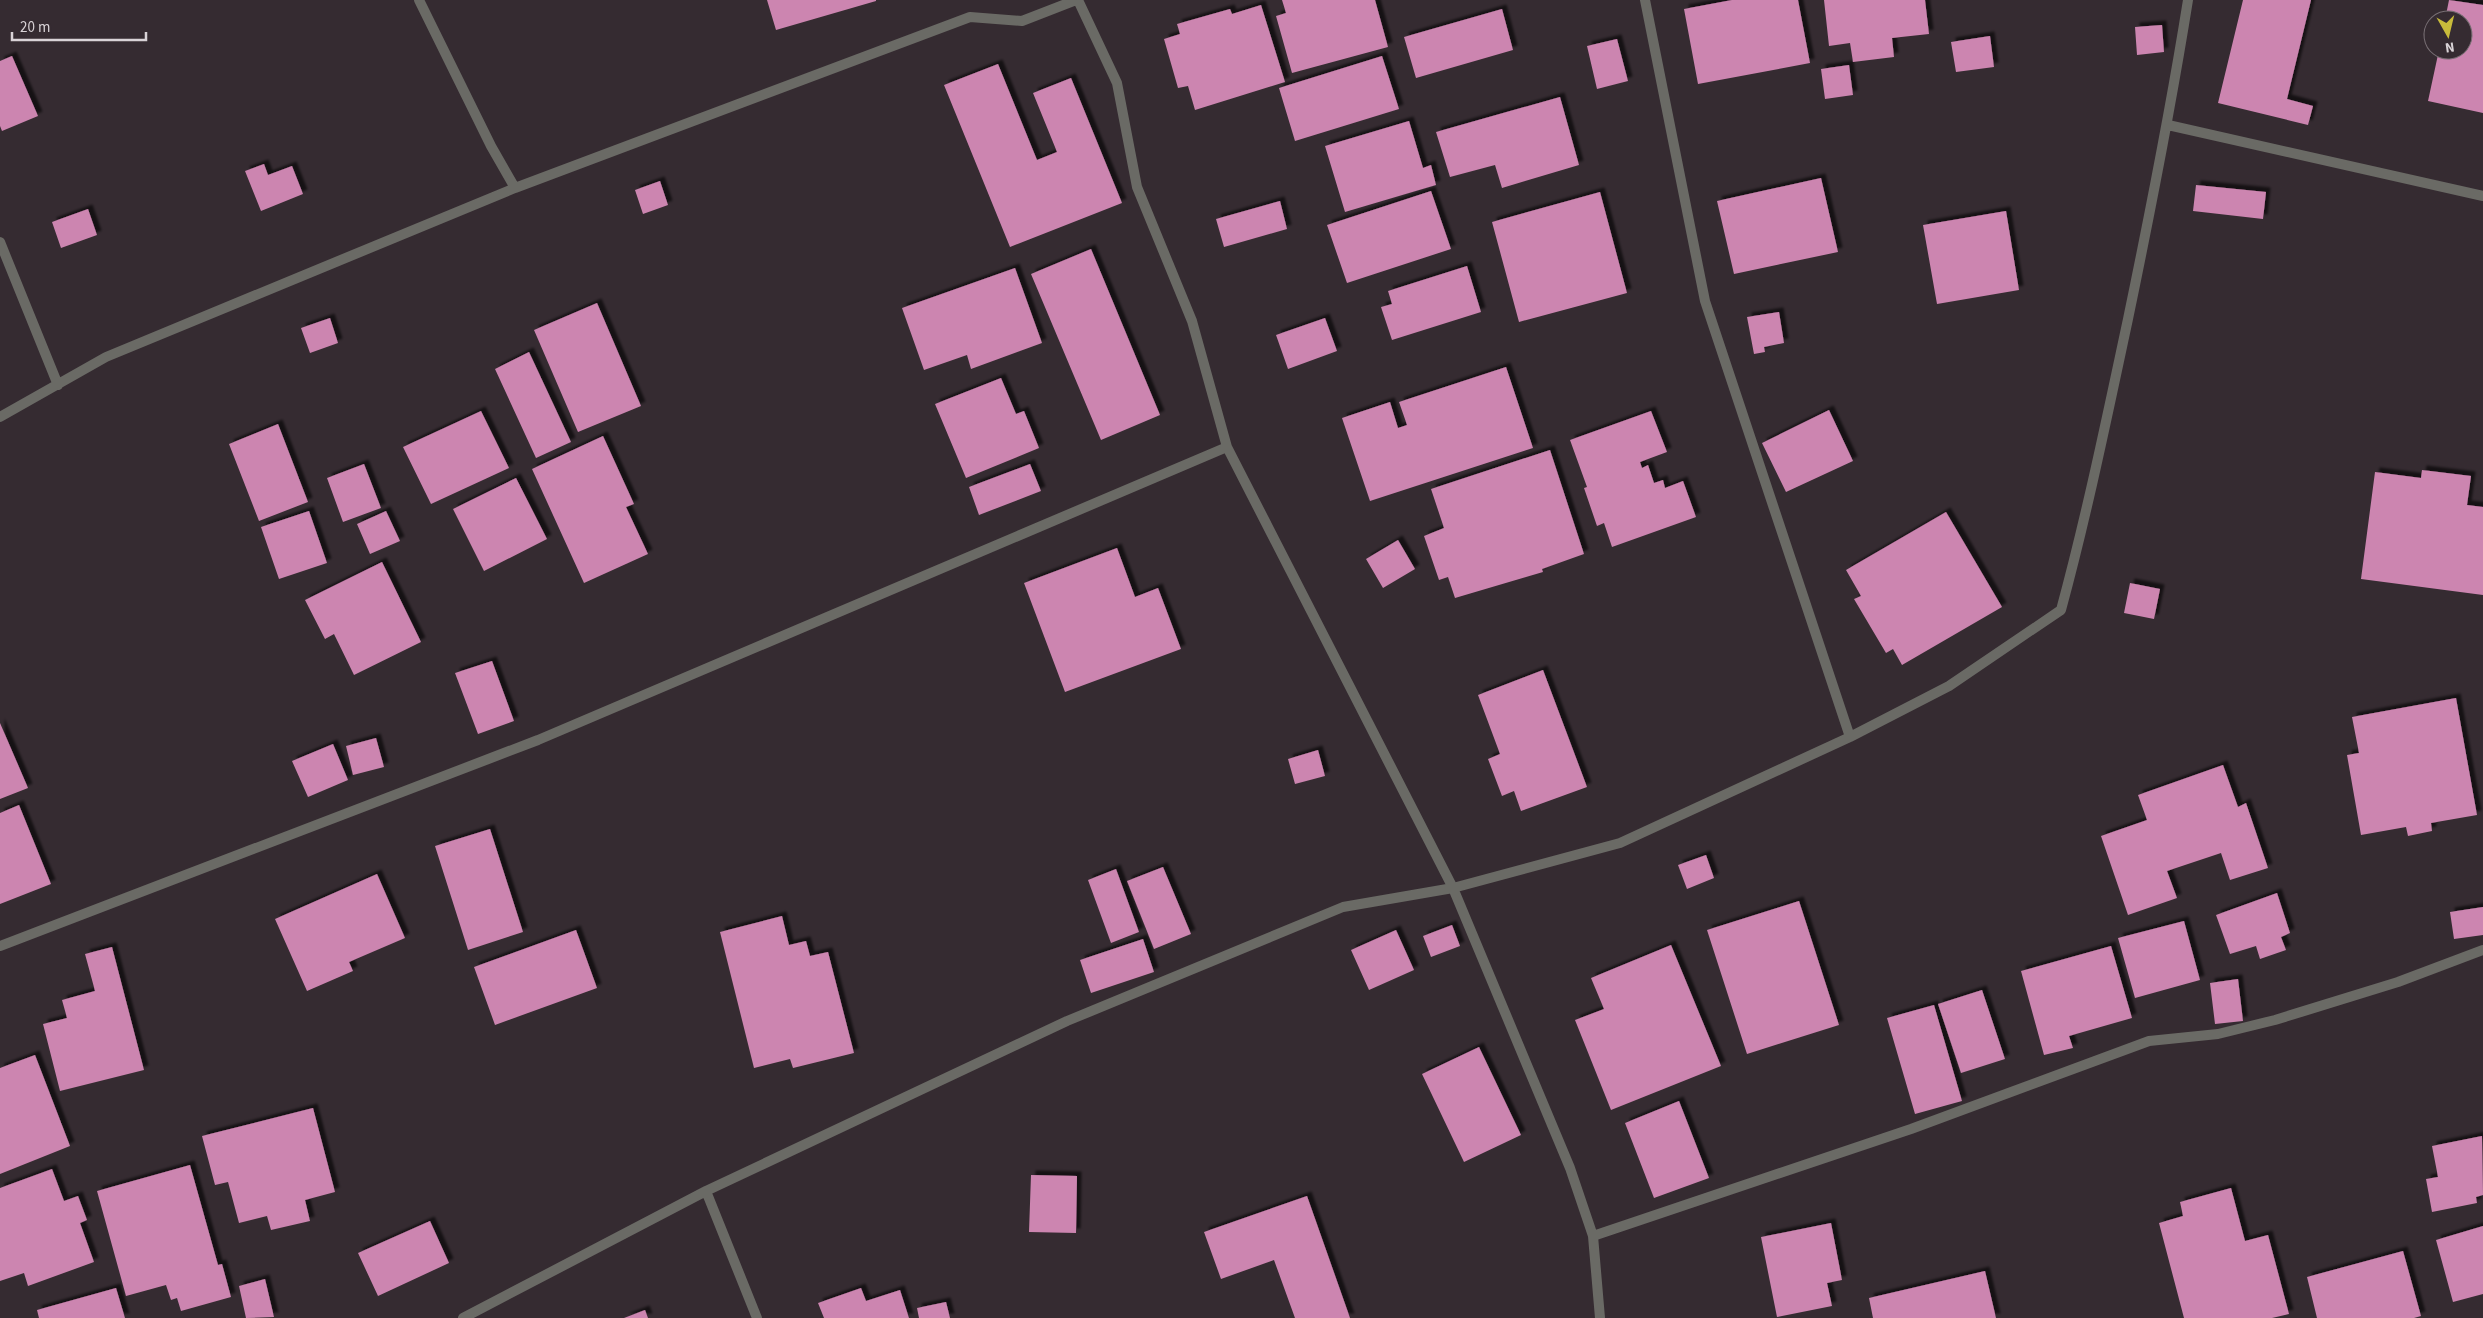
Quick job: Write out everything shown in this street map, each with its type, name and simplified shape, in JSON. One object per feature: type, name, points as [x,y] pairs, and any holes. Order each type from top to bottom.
[{"type":"street","points":[[419,0],[491,146],[514,188]]},
{"type":"street","points":[[0,417],[106,356],[514,188],[970,17],[1022,21],[1077,0],[1117,83],[1137,187],[1192,321],[1227,447],[1453,888],[1570,1168],[1593,1236],[1600,1318]]},
{"type":"street","points":[[1645,0],[1704,301],[1850,737]]},
{"type":"street","points":[[462,1318],[706,1191],[1067,1021],[1343,907],[1453,888],[1620,843],[1850,737],[1949,686],[2061,610],[2085,519],[2168,125],[2188,0]]},
{"type":"street","points":[[2168,125],[2483,196]]},
{"type":"street","points":[[0,242],[58,385]]},
{"type":"street","points":[[0,946],[538,740],[1227,447]]},
{"type":"street","points":[[1593,1236],[1911,1130],[2149,1041],[2218,1034],[2275,1020],[2398,982],[2483,950]]},
{"type":"street","points":[[706,1191],[757,1318]]},
{"type":"building","points":[[767,0],[876,0],[876,1],[776,30]]},
{"type":"building","points":[[1282,0],[1375,0],[1388,47],[1292,73],[1276,16],[1286,13]]},
{"type":"building","points":[[1732,0],[1798,0],[1810,63],[1698,84],[1684,9]]},
{"type":"building","points":[[1824,0],[1925,0],[1929,34],[1892,38],[1894,57],[1853,62],[1850,43],[1829,46]]},
{"type":"building","points":[[2243,0],[2311,0],[2287,99],[2313,106],[2308,125],[2218,103]]},
{"type":"building","points":[[2449,0],[2483,5],[2483,113],[2428,101],[2437,60],[2473,60],[2473,10],[2447,10]]},
{"type":"building","points":[[1261,5],[1285,82],[1195,110],[1188,86],[1178,88],[1164,39],[1180,34],[1177,24],[1230,9],[1232,14]]},
{"type":"building","points":[[1502,9],[1513,50],[1416,78],[1404,37]]},
{"type":"building","points":[[2162,25],[2164,52],[2137,55],[2135,27]]},
{"type":"building","points":[[1990,36],[1994,67],[1956,72],[1951,42]]},
{"type":"building","points":[[1617,39],[1628,81],[1597,89],[1587,46]]},
{"type":"building","points":[[12,56],[38,116],[2,131],[0,126],[0,61]]},
{"type":"building","points":[[1382,56],[1399,109],[1295,141],[1279,88]]},
{"type":"building","points":[[998,64],[1037,160],[1057,152],[1033,93],[1071,78],[1122,203],[1010,247],[944,85]]},
{"type":"building","points":[[1849,65],[1853,95],[1825,99],[1821,69]]},
{"type":"building","points":[[1560,97],[1579,165],[1502,188],[1495,165],[1450,177],[1436,132]]},
{"type":"building","points":[[1409,121],[1423,168],[1431,165],[1436,185],[1345,212],[1325,146]]},
{"type":"building","points":[[264,164],[268,175],[292,166],[303,194],[261,211],[245,171]]},
{"type":"building","points":[[1821,178],[1838,252],[1734,274],[1717,201]]},
{"type":"building","points":[[660,181],[668,205],[643,214],[635,190]]},
{"type":"building","points":[[2196,185],[2266,192],[2263,219],[2193,211]]},
{"type":"building","points":[[1431,191],[1451,249],[1347,283],[1327,225]]},
{"type":"building","points":[[1600,192],[1627,293],[1519,322],[1492,222]]},
{"type":"building","points":[[1280,201],[1287,229],[1224,247],[1216,219]]},
{"type":"building","points":[[88,209],[97,235],[61,248],[52,222]]},
{"type":"building","points":[[2006,211],[2019,290],[1937,304],[1923,225]]},
{"type":"building","points":[[1091,249],[1160,415],[1101,440],[1031,274]]},
{"type":"building","points":[[1467,266],[1481,312],[1392,340],[1381,307],[1392,304],[1388,291]]},
{"type":"building","points":[[1015,268],[1042,343],[971,369],[967,355],[924,370],[902,308]]},
{"type":"building","points":[[597,303],[641,406],[578,432],[534,330]]},
{"type":"building","points":[[1779,312],[1784,343],[1764,347],[1765,352],[1754,354],[1747,317]]},
{"type":"building","points":[[330,318],[338,343],[310,353],[301,328]]},
{"type":"building","points":[[1325,318],[1337,351],[1288,369],[1276,335]]},
{"type":"building","points":[[529,352],[571,442],[536,458],[495,369]]},
{"type":"building","points":[[1506,367],[1533,448],[1370,501],[1342,418],[1390,402],[1398,428],[1407,425],[1399,402]]},
{"type":"building","points":[[1001,378],[1016,414],[1024,411],[1039,448],[966,478],[935,404]]},
{"type":"building","points":[[1829,410],[1853,461],[1786,492],[1762,443]]},
{"type":"building","points":[[481,411],[509,468],[431,504],[403,447]]},
{"type":"building","points":[[1651,411],[1667,452],[1640,462],[1642,468],[1648,465],[1654,483],[1663,480],[1665,488],[1683,481],[1696,517],[1612,547],[1604,523],[1597,526],[1584,488],[1587,487],[1570,440]]},
{"type":"building","points":[[278,424],[308,502],[259,521],[229,444]]},
{"type":"building","points":[[603,436],[634,504],[626,507],[648,554],[584,583],[532,469]]},
{"type":"building","points":[[1550,450],[1584,554],[1542,569],[1543,572],[1455,598],[1448,577],[1439,580],[1424,536],[1444,528],[1431,489]]},
{"type":"building","points":[[364,464],[381,508],[343,522],[327,478]]},
{"type":"building","points":[[1030,464],[1041,491],[979,515],[969,487]]},
{"type":"building","points":[[2422,470],[2471,476],[2467,505],[2483,507],[2483,595],[2361,579],[2375,472],[2421,478]]},
{"type":"building","points":[[516,478],[547,539],[484,571],[453,509]]},
{"type":"building","points":[[309,511],[327,563],[279,579],[261,527]]},
{"type":"building","points":[[386,511],[400,541],[370,554],[357,524]]},
{"type":"building","points":[[1946,512],[2002,607],[1902,665],[1893,649],[1886,653],[1854,599],[1861,596],[1846,570]]},
{"type":"building","points":[[1398,540],[1415,569],[1383,588],[1366,559]]},
{"type":"building","points":[[1117,548],[1135,597],[1158,588],[1181,649],[1065,692],[1024,583]]},
{"type":"building","points":[[382,562],[421,642],[354,675],[334,634],[325,639],[305,600]]},
{"type":"building","points":[[2130,583],[2160,589],[2154,619],[2124,613]]},
{"type":"building","points":[[492,661],[514,721],[478,734],[455,673]]},
{"type":"building","points":[[1543,670],[1587,787],[1521,811],[1514,791],[1502,796],[1488,759],[1500,754],[1478,695]]},
{"type":"building","points":[[2456,698],[2477,815],[2431,823],[2432,831],[2408,836],[2406,827],[2361,835],[2347,755],[2359,753],[2352,717]]},
{"type":"building","points":[[0,723],[28,788],[0,799]]},
{"type":"building","points":[[376,738],[384,767],[353,775],[346,746]]},
{"type":"building","points":[[333,744],[348,780],[308,797],[292,761]]},
{"type":"building","points":[[1318,750],[1325,776],[1295,784],[1288,759]]},
{"type":"building","points":[[2223,765],[2238,807],[2246,803],[2268,868],[2230,880],[2221,853],[2167,871],[2177,898],[2128,915],[2101,836],[2147,820],[2138,795]]},
{"type":"building","points":[[19,805],[51,884],[0,904],[0,813]]},
{"type":"building","points":[[490,829],[523,932],[468,950],[435,846]]},
{"type":"building","points":[[1706,855],[1714,878],[1687,889],[1678,865]]},
{"type":"building","points":[[1163,867],[1191,934],[1154,949],[1127,881]]},
{"type":"building","points":[[1116,869],[1139,932],[1111,943],[1088,880]]},
{"type":"building","points":[[377,874],[405,938],[349,962],[353,971],[307,991],[275,919]]},
{"type":"building","points":[[2277,893],[2290,933],[2281,937],[2286,950],[2260,959],[2256,946],[2230,954],[2216,915]]},
{"type":"building","points":[[1799,901],[1839,1025],[1747,1054],[1707,930]]},
{"type":"building","points":[[2483,907],[2483,935],[2454,939],[2450,912]]},
{"type":"building","points":[[782,916],[789,945],[806,941],[810,956],[828,952],[854,1053],[793,1068],[790,1059],[754,1068],[720,932]]},
{"type":"building","points":[[2184,921],[2200,980],[2135,998],[2118,938]]},
{"type":"building","points":[[1452,925],[1460,946],[1431,957],[1423,936]]},
{"type":"building","points":[[576,930],[597,988],[495,1025],[474,967]]},
{"type":"building","points":[[1396,930],[1414,970],[1369,990],[1351,950]]},
{"type":"building","points":[[1143,939],[1154,972],[1091,993],[1080,960]]},
{"type":"building","points":[[1671,945],[1721,1066],[1611,1110],[1575,1020],[1604,1009],[1591,978]]},
{"type":"building","points":[[2111,946],[2132,1018],[2069,1036],[2073,1048],[2044,1055],[2021,971]]},
{"type":"building","points":[[112,947],[144,1070],[60,1091],[43,1024],[67,1018],[62,1000],[95,991],[85,954]]},
{"type":"building","points":[[2238,979],[2243,1021],[2215,1024],[2210,983]]},
{"type":"building","points":[[1982,990],[2005,1059],[1961,1073],[1938,1004]]},
{"type":"building","points":[[1934,1005],[1962,1101],[1915,1114],[1887,1018]]},
{"type":"building","points":[[1479,1047],[1521,1135],[1464,1162],[1422,1074]]},
{"type":"building","points":[[35,1055],[70,1146],[0,1174],[0,1068]]},
{"type":"building","points":[[1679,1101],[1709,1178],[1654,1198],[1625,1123]]},
{"type":"building","points":[[313,1108],[335,1192],[305,1200],[310,1221],[271,1230],[267,1216],[239,1223],[228,1182],[215,1185],[202,1136]]},
{"type":"building","points":[[2482,1136],[2483,1195],[2476,1197],[2477,1203],[2432,1212],[2426,1179],[2438,1177],[2432,1146]]},
{"type":"building","points":[[190,1165],[218,1265],[222,1264],[231,1297],[181,1311],[177,1298],[171,1300],[166,1285],[126,1296],[97,1191]]},
{"type":"building","points":[[52,1169],[64,1201],[78,1196],[87,1220],[80,1223],[94,1262],[28,1286],[24,1273],[0,1281],[0,1188]]},
{"type":"building","points":[[1031,1175],[1077,1176],[1076,1233],[1029,1232]]},
{"type":"building","points":[[2231,1188],[2245,1241],[2268,1235],[2289,1314],[2272,1318],[2184,1318],[2159,1223],[2183,1216],[2180,1202]]},
{"type":"building","points":[[1307,1196],[1350,1318],[1295,1318],[1274,1260],[1221,1279],[1204,1232]]},
{"type":"building","points":[[430,1221],[449,1263],[378,1296],[358,1253]]},
{"type":"building","points":[[1831,1223],[1842,1280],[1827,1283],[1832,1306],[1777,1317],[1761,1237]]},
{"type":"building","points":[[2483,1226],[2483,1294],[2453,1302],[2436,1240]]},
{"type":"building","points":[[2403,1251],[2421,1316],[2414,1318],[2317,1318],[2307,1277]]},
{"type":"building","points":[[1985,1271],[1996,1318],[1873,1318],[1869,1298]]},
{"type":"building","points":[[265,1279],[274,1317],[246,1318],[239,1286]]},
{"type":"building","points":[[116,1288],[125,1318],[39,1318],[37,1310]]},
{"type":"building","points":[[861,1288],[866,1301],[900,1290],[909,1318],[824,1318],[818,1303]]},
{"type":"building","points":[[946,1302],[950,1318],[919,1318],[917,1308]]},
{"type":"building","points":[[645,1310],[648,1318],[624,1318]]}]
